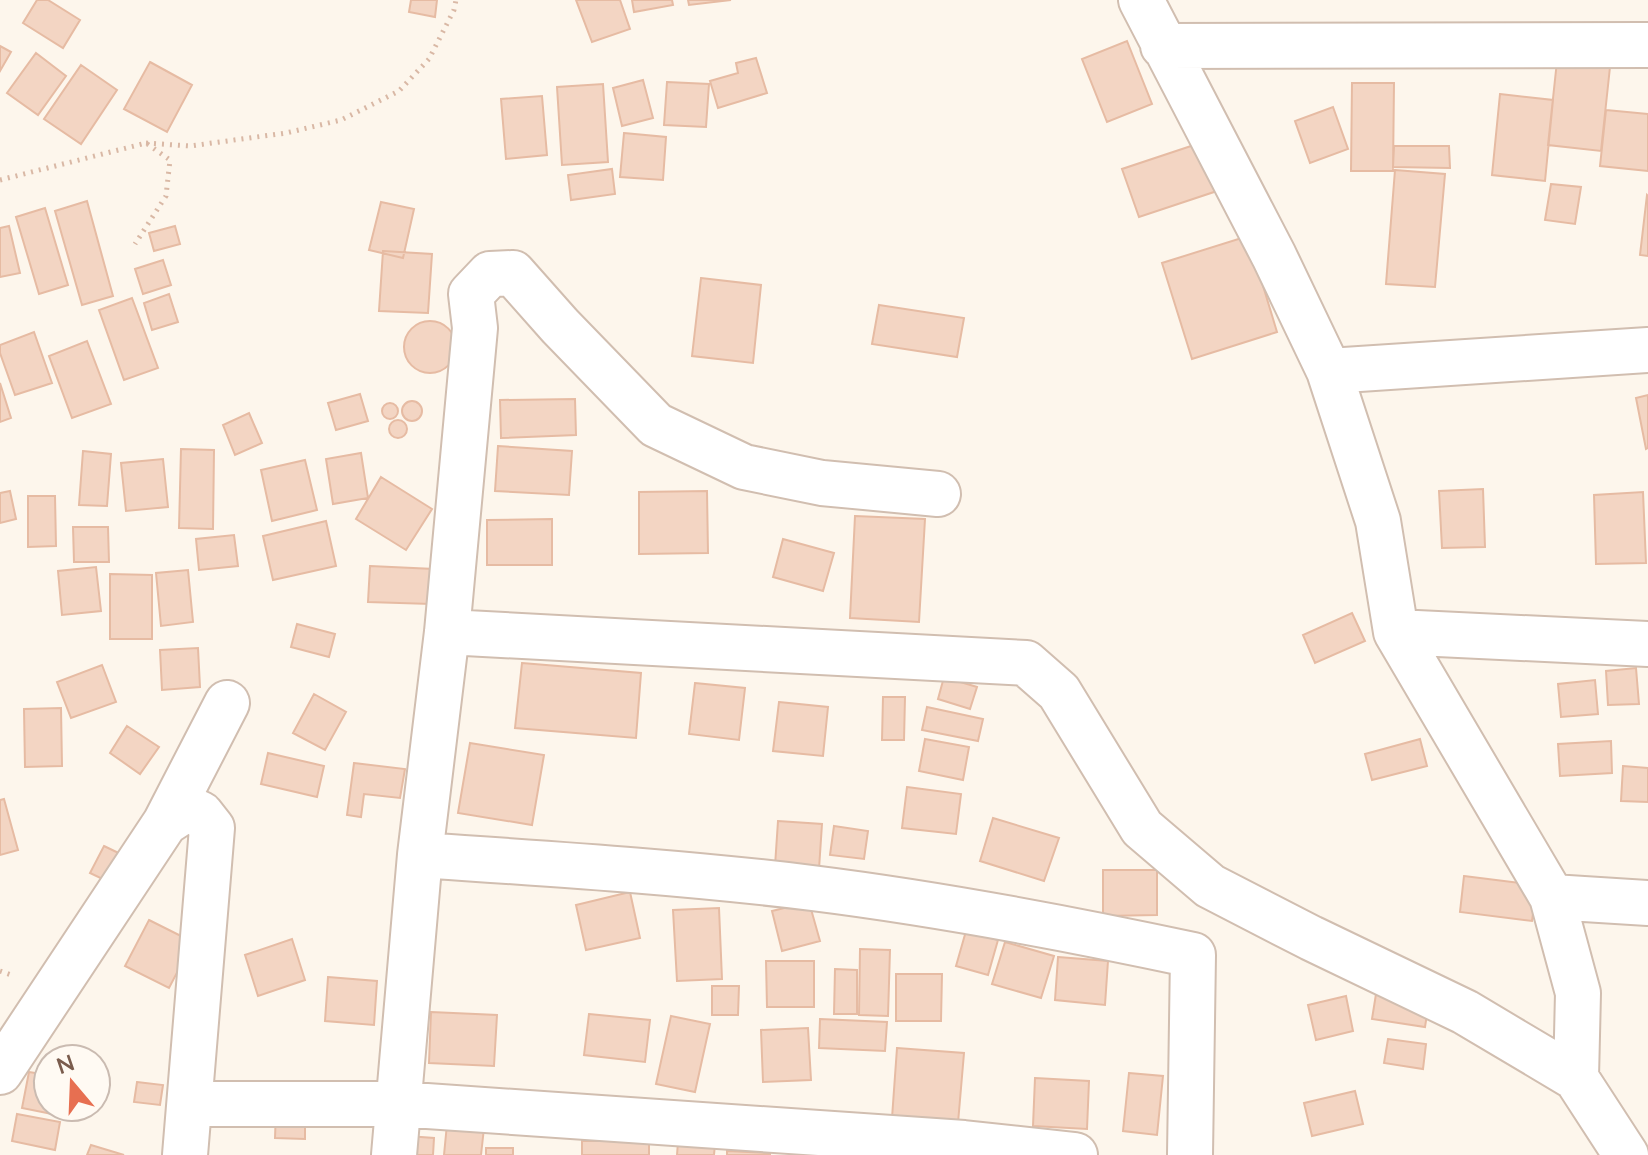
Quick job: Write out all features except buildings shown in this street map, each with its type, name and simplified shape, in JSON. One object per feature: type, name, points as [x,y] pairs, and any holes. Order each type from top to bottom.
[{"type":"street","points":[[1141,0],[1274,256],[1329,371],[1378,521],[1396,632],[1552,897],[1578,993],[1576,1078]]},
{"type":"street","points":[[1163,46],[1648,45]]},
{"type":"street","points":[[394,1155],[420,855],[447,632],[475,328],[471,294],[490,274],[513,273],[656,425],[744,467],[822,483],[938,494]]},
{"type":"street","points":[[1329,371],[1648,350]]},
{"type":"street","points":[[447,632],[1026,663],[1059,692],[1142,828],[1210,886],[1465,1012],[1576,1078],[1626,1155]]},
{"type":"street","points":[[1396,632],[1648,644]]},
{"type":"street","points":[[0,1072],[165,823],[227,703]]},
{"type":"street","points":[[165,823],[188,808],[201,814],[212,828],[185,1155]]},
{"type":"street","points":[[420,855],[697,875],[814,888],[1018,918],[1193,955],[1190,1155]]},
{"type":"street","points":[[1552,897],[1648,903]]},
{"type":"street","points":[[191,1104],[398,1104],[964,1143],[1075,1155]]},
{"type":"path","points":[[0,180],[146,143],[190,146],[286,133],[341,120],[399,91],[429,59],[456,0]]},
{"type":"path","points":[[135,244],[166,196],[170,160],[146,143]]}]
